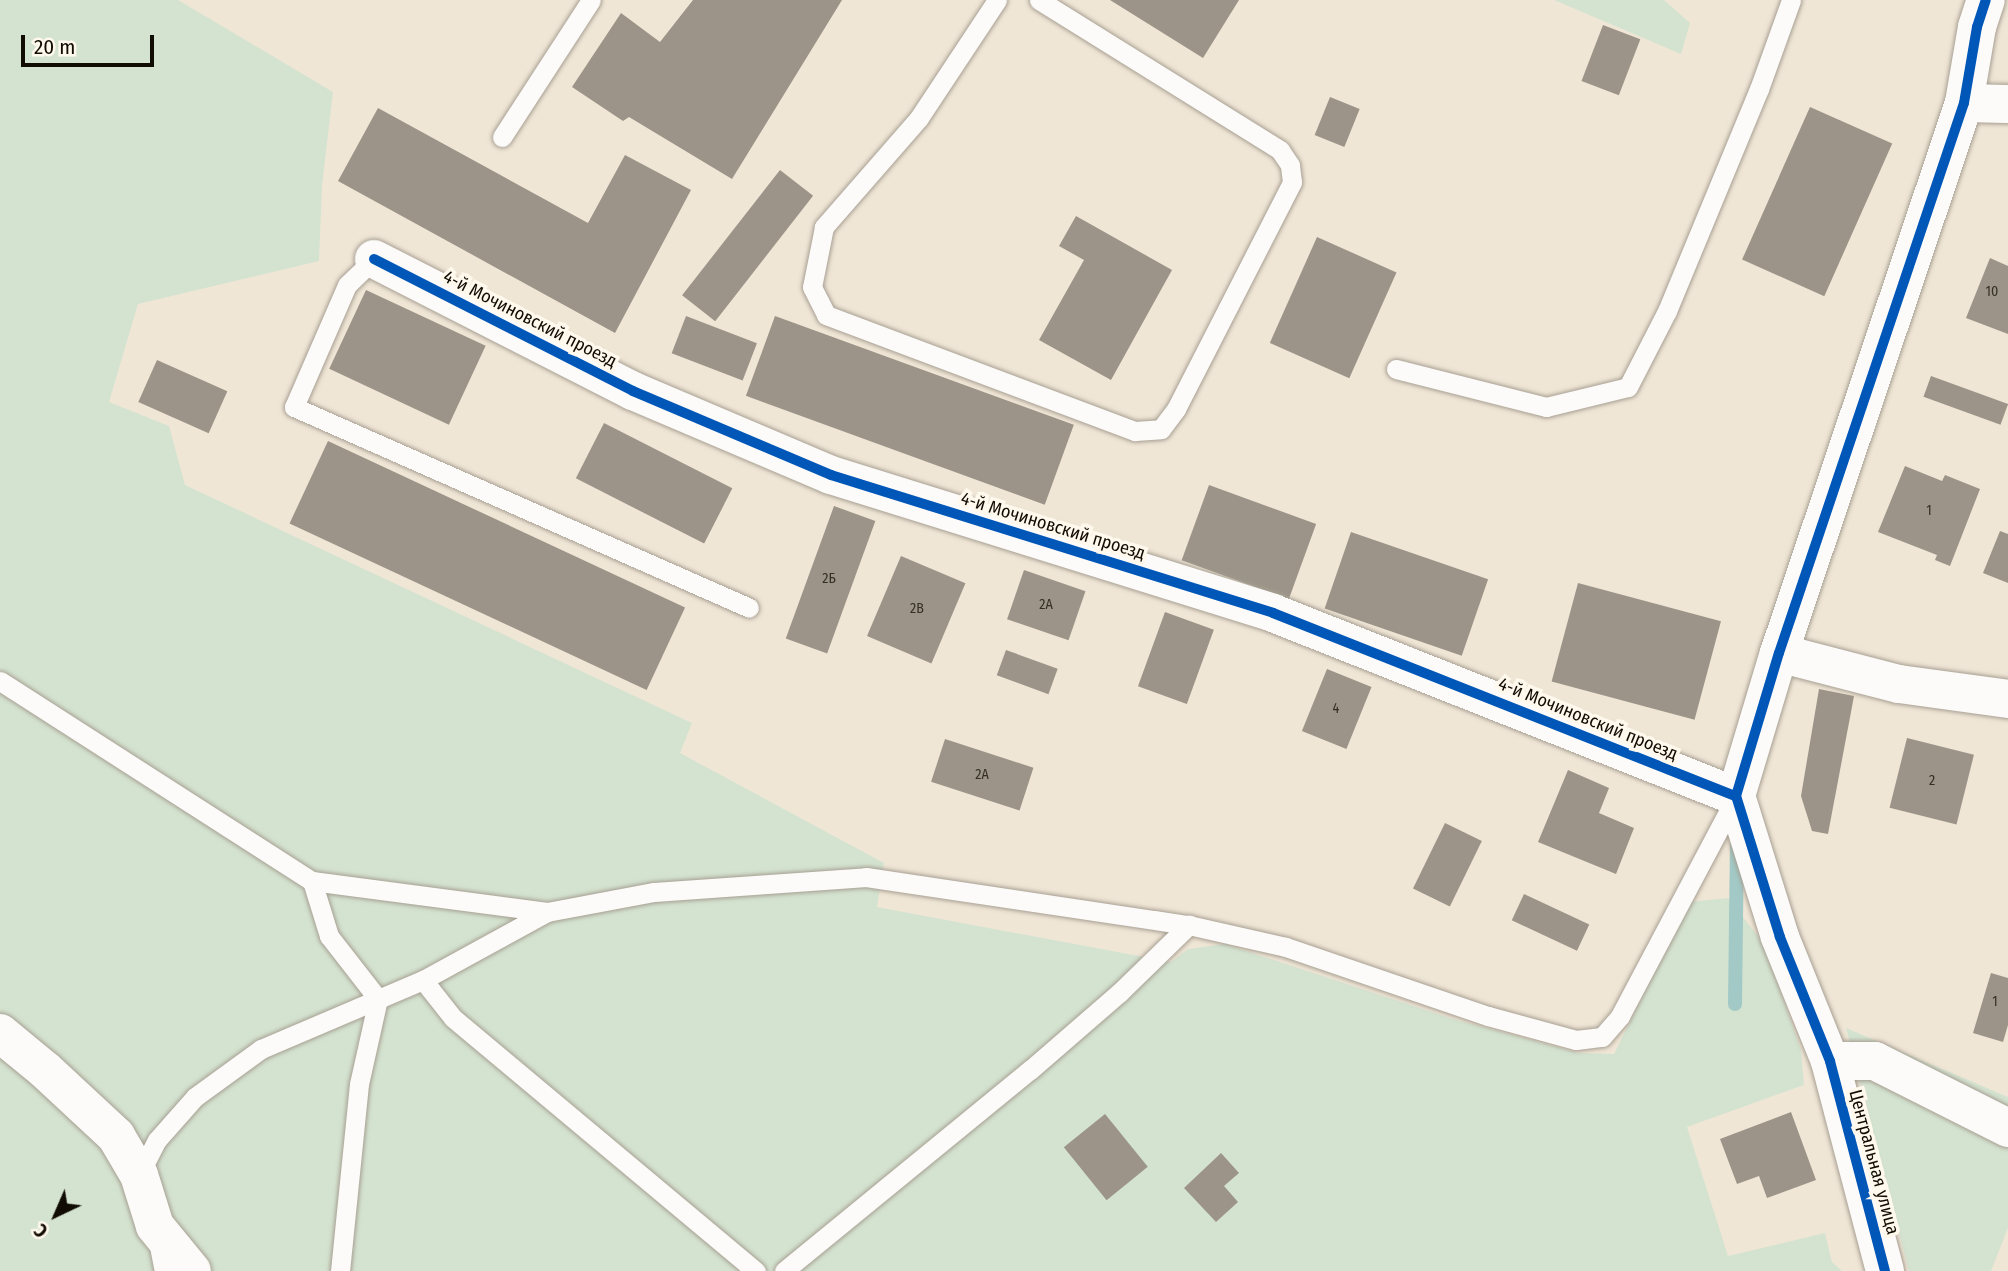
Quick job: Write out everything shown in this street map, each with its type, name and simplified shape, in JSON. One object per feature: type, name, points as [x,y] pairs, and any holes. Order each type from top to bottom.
[{"type":"street","points":[[1736,796],[1779,653],[1964,103],[1977,27],[1986,0]]},
{"type":"street","points":[[1964,103],[2008,104]]},
{"type":"street","name":"4-й Мочиновский проезд","points":[[374,259],[633,391],[831,475],[1273,613],[1736,796]]},
{"type":"street","points":[[1779,653],[1899,684],[2008,699]]},
{"type":"street","name":"Центральная улица","points":[[1736,796],[1780,937],[1830,1061],[1885,1271]]},
{"type":"street","points":[[0,1033],[45,1070],[116,1136],[139,1175],[155,1226],[192,1271]]},
{"type":"street","points":[[1830,1061],[1875,1061],[2008,1128]]},
{"type":"lane","points":[[502,137],[591,0]]},
{"type":"lane","points":[[997,0],[919,118],[824,227],[812,287],[827,315],[1135,431],[1161,429],[1176,409],[1292,182],[1290,165],[1280,150],[1039,0]]},
{"type":"lane","points":[[1396,369],[1546,407],[1628,387],[1667,311],[1759,89],[1791,0]]},
{"type":"lane","points":[[374,259],[347,285],[294,407],[748,608]]},
{"type":"lane","points":[[0,681],[312,881],[547,912]]},
{"type":"lane","points":[[139,1175],[157,1140],[195,1097],[261,1049],[423,980],[547,912],[653,892],[866,877],[1189,925],[1286,947],[1488,1016],[1564,1037],[1576,1040],[1602,1037],[1619,1016],[1736,796]]},
{"type":"lane","points":[[312,881],[329,936],[377,999],[359,1084],[340,1271]]},
{"type":"lane","points":[[784,1271],[1049,1053],[1119,993],[1189,925]]},
{"type":"lane","points":[[423,980],[453,1018],[756,1271]]},
{"type":"lane","points":[[155,1226],[164,1271]]},
{"type":"green space","points":[[0,0],[178,0],[333,92],[322,186],[319,261],[138,304],[109,402],[169,426],[185,485],[692,723],[680,753],[884,863],[877,907],[1171,962],[1188,949],[1225,944],[1453,1019],[1579,1053],[1614,1054],[1689,902],[1728,898],[1764,944],[1801,1050],[1804,1085],[1687,1127],[1728,1256],[1825,1233],[1832,1262],[1842,1271],[0,1271]]},
{"type":"green space","points":[[1554,0],[1664,0],[1690,23],[1681,54]]},
{"type":"green space","points":[[1846,1028],[2008,1097],[2008,1228],[1991,1271],[1909,1271]]},
{"type":"building","points":[[693,0],[842,0],[732,179],[629,117],[623,121],[572,87],[621,13],[660,42]]},
{"type":"building","points":[[1110,0],[1239,0],[1203,58]]},
{"type":"building","points":[[1603,25],[1640,39],[1619,95],[1581,81]]},
{"type":"building","points":[[1330,97],[1360,109],[1344,147],[1315,135]]},
{"type":"building","points":[[1810,107],[1892,144],[1824,296],[1742,260]]},
{"type":"building","points":[[378,108],[588,223],[625,155],[691,190],[615,333],[338,181]]},
{"type":"building","points":[[780,170],[813,196],[715,321],[682,295]]},
{"type":"building","points":[[1076,216],[1172,270],[1111,380],[1039,340],[1084,260],[1059,246]]},
{"type":"building","points":[[1317,237],[1396,272],[1349,378],[1270,343]]},
{"type":"building","points":[[1990,258],[2008,266],[2008,334],[1966,318]]},
{"type":"building","points":[[366,290],[486,346],[449,425],[329,369]]},
{"type":"building","points":[[686,316],[757,343],[743,381],[672,353]]},
{"type":"building","points":[[775,316],[1074,425],[1045,505],[746,396]]},
{"type":"building","points":[[157,360],[227,391],[209,433],[138,402]]},
{"type":"building","points":[[1931,376],[2008,404],[2001,425],[1923,397]]},
{"type":"building","points":[[604,423],[732,488],[704,544],[576,478]]},
{"type":"building","points":[[328,441],[685,608],[647,690],[290,523]]},
{"type":"building","points":[[1905,466],[1942,481],[1945,475],[1980,489],[1950,566],[1935,560],[1937,555],[1878,532]]},
{"type":"building","points":[[1209,485],[1316,524],[1289,599],[1182,560]]},
{"type":"building","points":[[834,506],[875,521],[827,654],[786,638]]},
{"type":"building","points":[[2000,531],[2008,534],[2008,583],[1983,573]]},
{"type":"building","points":[[1351,532],[1488,579],[1462,656],[1325,609]]},
{"type":"building","points":[[901,556],[965,583],[931,663],[867,636]]},
{"type":"building","points":[[1024,570],[1085,591],[1069,640],[1007,619]]},
{"type":"building","points":[[1578,583],[1721,621],[1695,720],[1552,682]]},
{"type":"building","points":[[1165,612],[1214,630],[1187,704],[1138,686]]},
{"type":"building","points":[[1006,650],[1058,669],[1048,694],[997,675]]},
{"type":"building","points":[[1327,669],[1372,687],[1346,749],[1302,731]]},
{"type":"building","points":[[1819,689],[1854,696],[1828,834],[1812,831],[1801,796]]},
{"type":"building","points":[[1907,738],[1974,755],[1957,825],[1890,808]]},
{"type":"building","points":[[945,739],[1033,768],[1020,811],[931,782]]},
{"type":"building","points":[[1568,770],[1609,788],[1599,813],[1634,828],[1616,874],[1538,842]]},
{"type":"building","points":[[1445,823],[1482,841],[1450,907],[1413,889]]},
{"type":"building","points":[[1524,894],[1589,924],[1577,951],[1512,920]]},
{"type":"building","points":[[1991,973],[2008,978],[2008,1025],[2003,1042],[1973,1033]]},
{"type":"building","points":[[1791,1112],[1816,1180],[1767,1198],[1759,1176],[1737,1184],[1720,1139]]},
{"type":"building","points":[[1105,1114],[1148,1167],[1107,1200],[1064,1147]]},
{"type":"building","points":[[1221,1153],[1239,1173],[1224,1186],[1238,1202],[1216,1222],[1184,1188]]},
{"type":"waterway","points":[[1735,1004],[1737,845]]},
{"type":"cycle path","points":[[1885,1271],[1830,1061],[1780,937],[1736,796],[1779,653],[1964,103],[1977,27],[1986,0]]},
{"type":"cycle path","points":[[374,259],[633,391],[831,475],[1273,613],[1736,796]]}]
